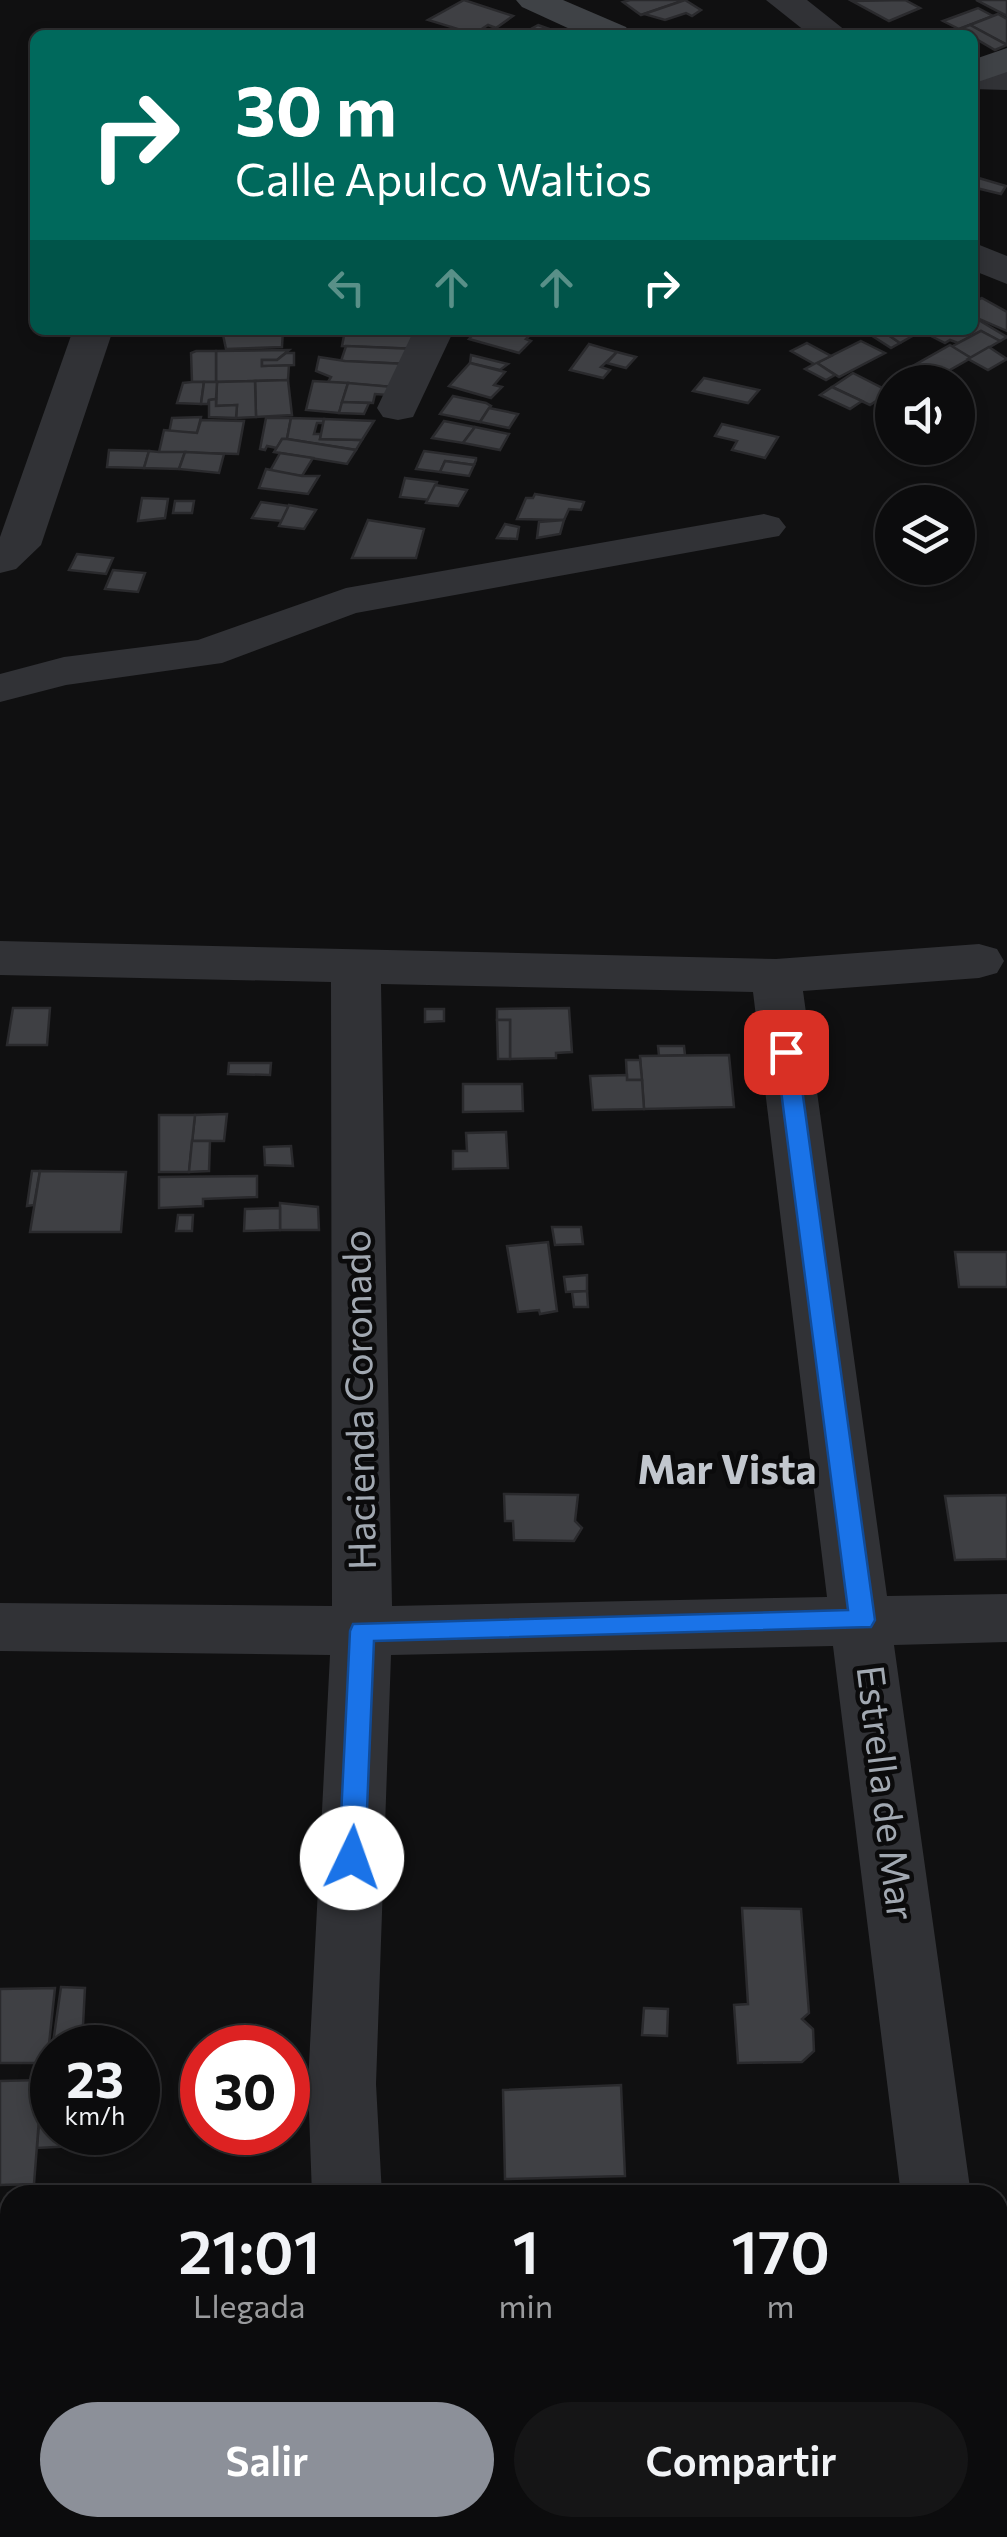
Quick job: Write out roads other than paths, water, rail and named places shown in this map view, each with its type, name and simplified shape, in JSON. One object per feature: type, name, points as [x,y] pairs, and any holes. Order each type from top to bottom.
[{"type":"main road","points":[[534,0],[602,30]]},
{"type":"main road","points":[[978,73],[1007,59]]},
{"type":"street","points":[[784,0],[826,30]]},
{"type":"street","points":[[978,77],[1007,79]]},
{"type":"street","points":[[978,257],[1007,272]]},
{"type":"street","points":[[0,560],[19,546],[91,335]]},
{"type":"street","points":[[398,408],[432,335]]},
{"type":"street","points":[[0,688],[64,671],[206,653],[346,601],[764,526]]},
{"type":"street","points":[[0,958],[776,976],[980,962]]},
{"type":"street","name":"Hacienda Coronado","points":[[346,2185],[342,2084],[362,1631],[356,964]]},
{"type":"street","name":"Estrella de Mar","points":[[776,976],[935,2185]]},
{"type":"street","points":[[0,1628],[362,1631],[1007,1618]]},
{"type":"district","name":"Mar Vista","points":[[727,1470]]}]
